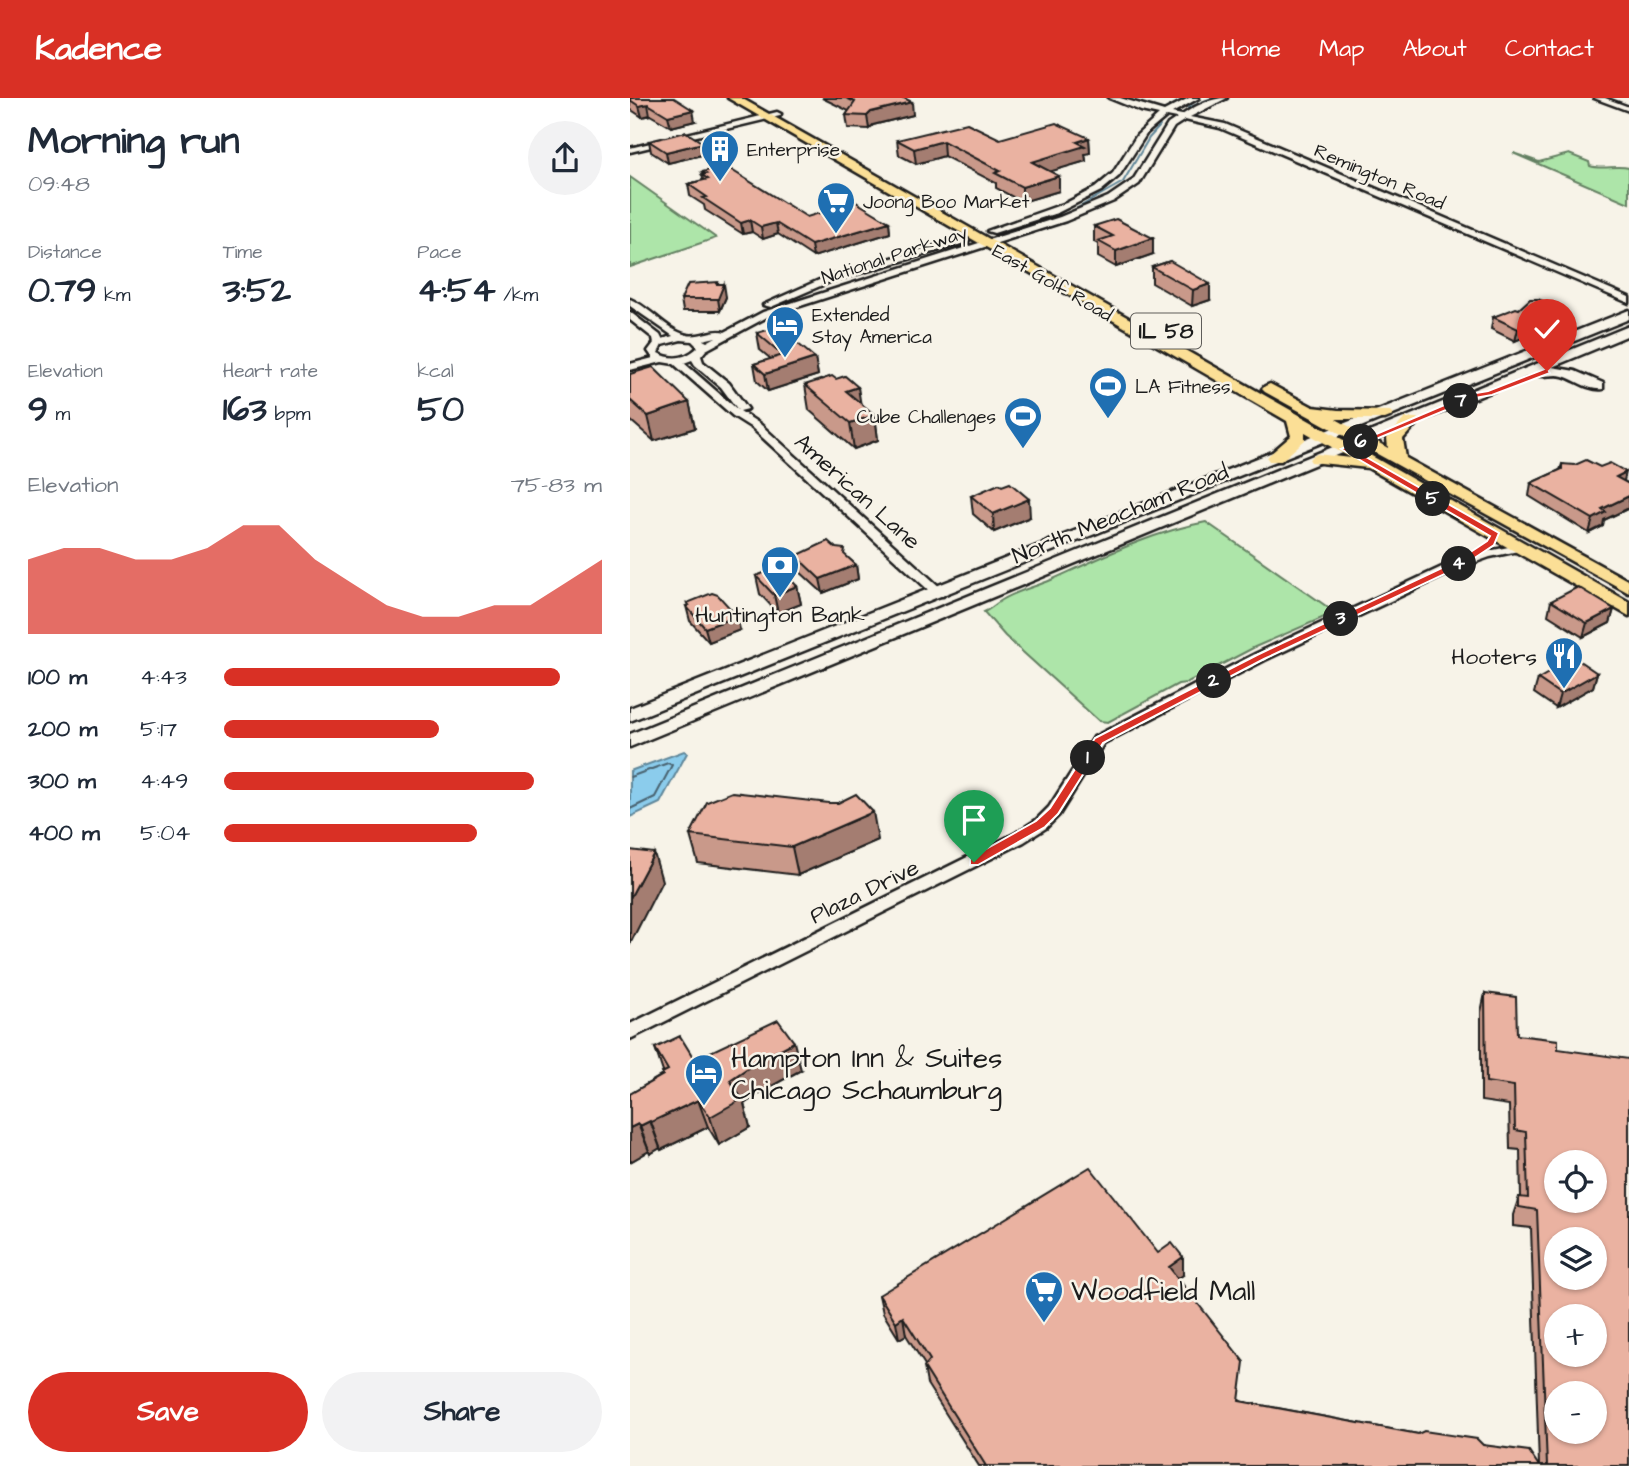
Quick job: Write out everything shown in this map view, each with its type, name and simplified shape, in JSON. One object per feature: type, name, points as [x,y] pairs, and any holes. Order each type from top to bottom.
[{"type":"main road","name":"East Golf Road","points":[[733,98],[771,115],[987,238],[1345,449],[1629,610]]},
{"type":"main road","name":"East Golf Road","points":[[750,98],[771,115]]},
{"type":"main road","name":"East Golf Road","points":[[987,238],[1344,430],[1629,588]]},
{"type":"main road","name":"North Meacham Road","points":[[630,715],[1629,314]]},
{"type":"main road","name":"North Meacham Road","points":[[630,741],[1629,330]]},
{"type":"main road","points":[[1473,395],[1489,394],[1553,370],[1598,386],[1570,370],[1569,355]]},
{"type":"main road","points":[[1285,398],[1338,415],[1385,414]]},
{"type":"main road","points":[[1275,458],[1299,437],[1294,419]]},
{"type":"main road","points":[[1398,460],[1395,438],[1411,421]]},
{"type":"main road","points":[[1317,459],[1349,461],[1377,467]]},
{"type":"street","name":"Remington Road","points":[[1113,98],[1167,115],[1222,126],[1629,300]]},
{"type":"street","name":"National Parkway","points":[[662,359],[675,360],[700,351],[767,313],[987,238],[1101,187],[1113,178],[1145,130],[1195,98]]},
{"type":"street","name":"National Parkway","points":[[695,339],[723,332],[753,312],[829,279],[1080,213],[1111,199],[1140,179],[1171,126],[1223,98]]},
{"type":"street","points":[[1598,98],[1629,109]]},
{"type":"street","points":[[630,150],[771,115]]},
{"type":"street","points":[[630,302],[681,337],[695,339]]},
{"type":"street","points":[[630,315],[657,337],[656,347],[662,359],[630,367]]},
{"type":"street","points":[[630,359],[681,337]]},
{"type":"street","name":"American Lane","points":[[695,339],[703,344],[698,363],[725,385],[748,414],[748,419]]},
{"type":"street","name":"American Lane","points":[[675,360],[737,414],[748,419],[939,593]]},
{"type":"street","name":"Plaza Drive","points":[[1461,563],[1480,551],[1496,535]]},
{"type":"street","name":"Plaza Drive","points":[[630,1032],[1019,838],[1041,824],[1054,811],[1099,740],[1260,657],[1461,563],[1487,554],[1519,548]]},
{"type":"green space","points":[[1513,153],[1539,162],[1569,154],[1589,162],[1590,166],[1629,168],[1629,203]]},
{"type":"green space","points":[[630,177],[705,230],[716,238],[630,267]]},
{"type":"green space","points":[[1206,522],[1326,606],[1330,610],[1329,615],[1255,647],[1186,683],[1178,684],[1108,722],[1099,721],[1005,636],[984,612],[1013,594],[1127,546]]},
{"type":"water","points":[[684,751],[687,753],[660,803],[630,817],[630,771]]},
{"type":"building","points":[[630,98],[674,98],[693,110],[668,116],[648,104],[639,106]]},
{"type":"building","points":[[846,98],[904,98],[912,102],[871,112],[867,116],[846,115],[855,102]]},
{"type":"building","points":[[967,123],[1000,139],[1056,123],[1089,138],[1077,142],[1085,146],[1032,162],[1059,176],[1022,187],[995,173],[1000,171],[943,141],[914,149],[897,140]]},
{"type":"building","points":[[686,132],[703,143],[666,152],[649,141]]},
{"type":"building","points":[[725,166],[807,217],[856,202],[889,222],[811,245],[776,223],[761,227],[750,220],[741,223],[703,198],[707,197],[688,184],[708,179],[702,172]]},
{"type":"building","points":[[1116,219],[1153,238],[1116,251],[1098,241],[1113,236],[1094,226]]},
{"type":"building","points":[[1170,261],[1210,284],[1193,290],[1152,267]]},
{"type":"building","points":[[718,282],[717,284],[724,284],[718,299],[681,299],[688,284]]},
{"type":"building","points":[[1530,299],[1538,299],[1554,306],[1554,312],[1518,329],[1493,317],[1519,309]]},
{"type":"building","points":[[778,327],[815,358],[765,374],[754,364],[783,355],[757,333]]},
{"type":"building","points":[[653,367],[689,402],[648,416],[630,400],[630,374]]},
{"type":"building","points":[[832,376],[836,379],[845,376],[858,387],[846,391],[875,415],[850,423],[805,385]]},
{"type":"building","points":[[1586,460],[1600,467],[1610,463],[1626,472],[1616,477],[1629,484],[1629,496],[1602,509],[1606,512],[1593,519],[1531,483],[1562,469],[1562,464],[1575,465]]},
{"type":"building","points":[[1010,483],[1029,499],[993,514],[971,496],[999,484],[1002,486]]},
{"type":"building","points":[[828,541],[836,548],[845,549],[844,554],[856,565],[820,579],[796,556]]},
{"type":"building","points":[[779,567],[797,586],[774,595],[756,576]]},
{"type":"building","points":[[1578,587],[1614,609],[1587,623],[1551,601]]},
{"type":"building","points":[[712,593],[718,595],[737,616],[705,628],[686,606],[689,605],[687,603]]},
{"type":"building","points":[[1575,658],[1597,673],[1560,694],[1538,679]]},
{"type":"building","points":[[732,792],[829,803],[838,803],[856,794],[873,812],[792,847],[690,835],[707,802]]},
{"type":"building","points":[[630,850],[654,853],[630,898]]},
{"type":"building","points":[[1485,993],[1516,997],[1517,1035],[1558,1040],[1558,1049],[1629,1059],[1629,1466],[1547,1466],[1546,1444],[1607,1444],[1607,1381],[1544,1381],[1544,1389],[1537,1210],[1519,1207],[1519,1197],[1528,1198],[1526,1132],[1515,1130],[1514,1086],[1486,1082]]},
{"type":"building","points":[[778,1020],[794,1042],[730,1080],[742,1099],[710,1117],[698,1100],[651,1122],[630,1128],[630,1094],[668,1070],[655,1048],[680,1036],[693,1057],[698,1058]]},
{"type":"building","name":"Woodfield Mall","points":[[1090,1167],[1158,1253],[1172,1243],[1183,1257],[1169,1267],[1244,1362],[1239,1401],[1418,1434],[1424,1431],[1477,1439],[1483,1445],[1529,1451],[1539,1466],[986,1466],[924,1367],[930,1360],[903,1317],[896,1322],[879,1295]]},
{"type":"waterway","points":[[1188,108],[1212,98]]},
{"type":"waterway","points":[[1074,210],[1123,182],[1149,138],[1160,126]]},
{"type":"place","name":"Enterprise","points":[[720,183]]},
{"type":"place","name":"Joong Boo Market","points":[[836,235]]},
{"type":"place","name":"Extended Stay America","points":[[785,359]]},
{"type":"place","name":"LA Fitness","points":[[1108,420]]},
{"type":"place","name":"Cube Challenges","points":[[1023,450]]},
{"type":"place","name":"Huntington Bank","points":[[780,599]]},
{"type":"place","name":"Hooters","points":[[1564,690]]},
{"type":"place","name":"Hampton Inn & Suites Chicago Schaumburg","points":[[704,1107]]},
{"type":"place","name":"Woodfield Mall","points":[[1044,1324]]},
{"type":"route","points":[[974,862],[1041,824],[1054,811],[1099,740],[1260,657],[1461,563],[1490,543],[1496,535],[1345,449],[1473,395],[1489,394],[1547,371]]}]
